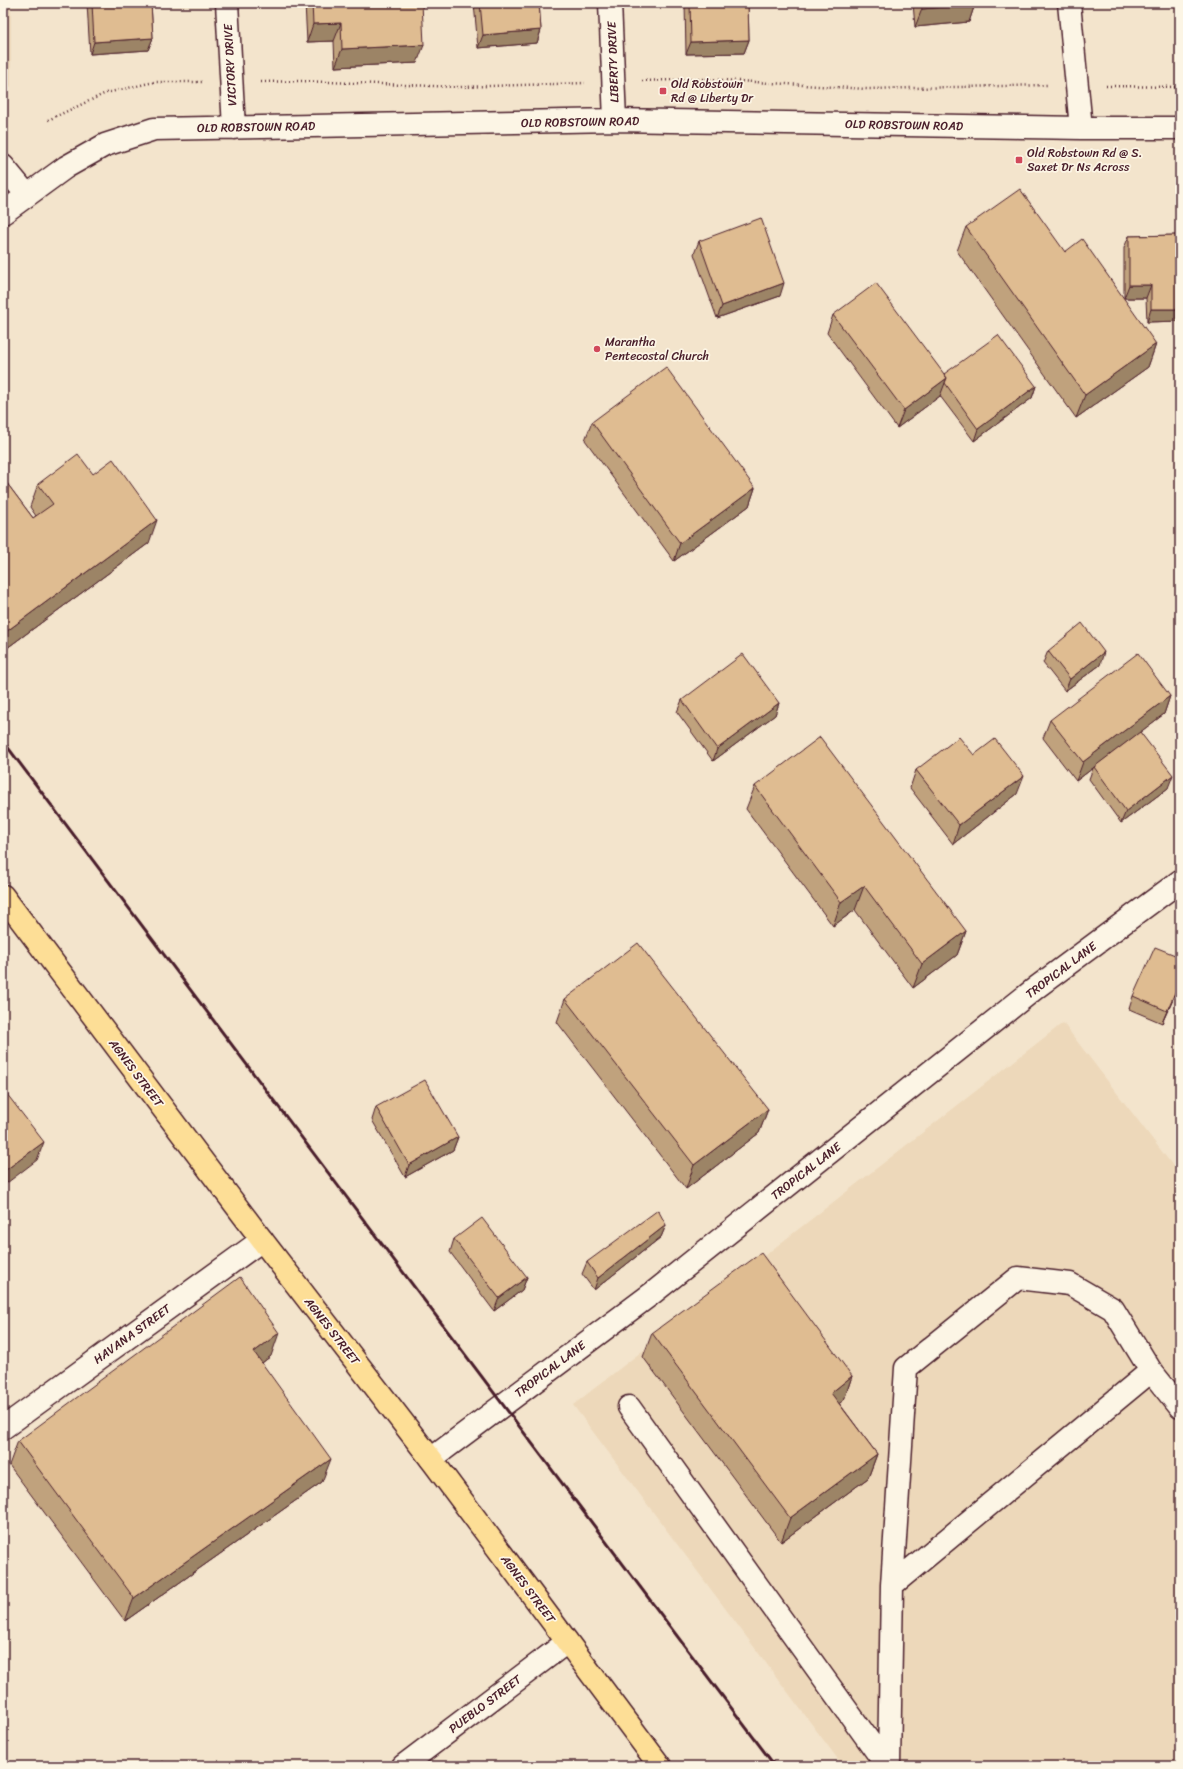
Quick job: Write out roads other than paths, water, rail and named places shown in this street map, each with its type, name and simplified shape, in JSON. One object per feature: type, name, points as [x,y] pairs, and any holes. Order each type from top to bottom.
[{"type":"main road","name":"AGNES STREET","points":[[3,896],[262,1240],[431,1459],[660,1766]]},
{"type":"street","name":"VICTORY DRIVE","points":[[227,3],[234,128]]},
{"type":"street","name":"LIBERTY DRIVE","points":[[610,3],[615,120]]},
{"type":"street","points":[[1068,3],[1080,128]]},
{"type":"street","name":"OLD ROBSTOWN ROAD","points":[[3,214],[66,167],[105,145],[154,129],[615,120],[1080,128],[1180,128]]},
{"type":"street","points":[[3,166],[27,195]]},
{"type":"street","name":"TROPICAL LANE","points":[[431,1459],[654,1292],[1037,987],[1180,881]]},
{"type":"street","name":"HAVANA STREET","points":[[3,1428],[262,1240]]},
{"type":"street","points":[[888,1766],[892,1585],[906,1368],[1018,1278],[1070,1284],[1113,1309],[1151,1371],[1180,1407]]},
{"type":"street","points":[[892,1585],[1151,1371]]},
{"type":"street","points":[[629,1406],[888,1766]]},
{"type":"street","name":"PUEBLO STREET","points":[[403,1766],[567,1642]]},
{"type":"railway","points":[[3,741],[775,1766]]},
{"type":"place","name":"Old Robstown Rd @ Liberty Dr","points":[[663,91]]},
{"type":"place","name":"Old Robstown Rd @ S. Saxet Dr Ns Across","points":[[1019,160]]},
{"type":"place","name":"Marantha Pentecostal Church","points":[[597,349]]}]
